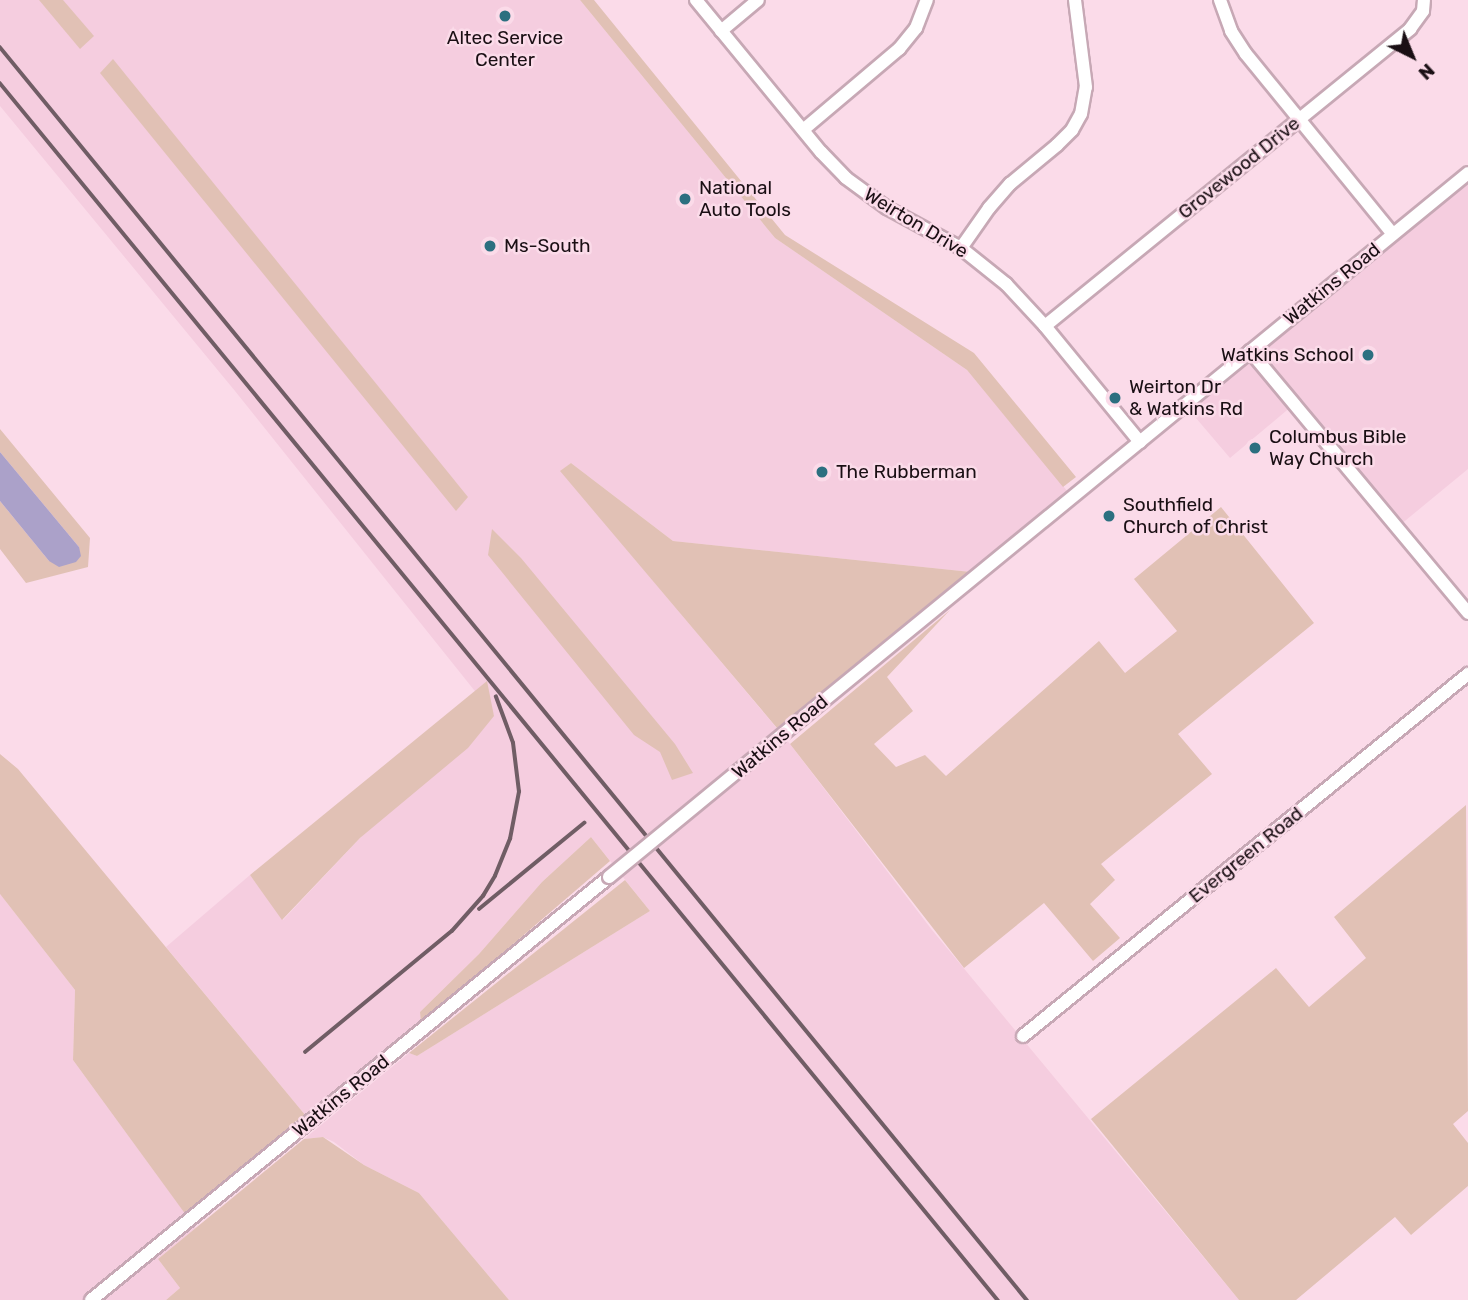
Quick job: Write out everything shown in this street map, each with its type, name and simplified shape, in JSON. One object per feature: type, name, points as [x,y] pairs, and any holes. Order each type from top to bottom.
[{"type":"street","name":"Weirton Drive","points":[[696,0],[846,178],[871,197],[961,248],[1006,284],[1045,326],[1140,442]]},
{"type":"street","points":[[721,31],[758,0]]},
{"type":"street","points":[[803,130],[899,49],[916,28],[927,0]]},
{"type":"street","points":[[961,248],[1010,184],[1072,131],[1081,114],[1086,87],[1075,0]]},
{"type":"street","points":[[1220,0],[1231,31],[1298,119],[1393,234]]},
{"type":"street","name":"Grovewood Drive","points":[[1045,326],[1410,29],[1420,18],[1424,2]]},
{"type":"street","name":"Watkins Road","points":[[92,1300],[1468,173]]},
{"type":"street","points":[[1250,351],[1468,613]]},
{"type":"street","name":"Evergreen Road","points":[[1023,1036],[1468,674]]},
{"type":"shaded area","points":[[0,0],[580,0],[775,238],[967,370],[1068,492],[971,572],[673,541],[571,463],[561,471],[790,744],[932,930],[1239,1300],[509,1300],[419,1193],[364,1165],[334,1142],[323,1137],[304,1139],[409,1053],[417,1056],[650,911],[591,837],[542,882],[479,954],[420,1012],[421,1023],[306,1116],[166,947],[250,875],[283,920],[360,838],[494,715],[235,391],[0,106]]},
{"type":"shaded area","points":[[39,0],[63,0],[94,36],[80,49]]},
{"type":"shaded area","points":[[580,0],[594,0],[785,235],[974,353],[1076,477],[1063,487],[967,370],[775,238]]},
{"type":"shaded area","points":[[113,59],[468,497],[456,511],[100,73]]},
{"type":"shaded area","name":"Watkins School","points":[[1468,181],[1468,469],[1400,525],[1299,400],[1230,458],[1190,411]]},
{"type":"shaded area","points":[[0,429],[90,538],[88,567],[26,583],[0,549],[0,501],[49,561],[79,547],[0,452]]},
{"type":"shaded area","points":[[0,452],[79,547],[81,556],[76,562],[59,567],[49,561],[0,501]]},
{"type":"shaded area","points":[[571,463],[673,541],[971,572],[777,728],[560,471]]},
{"type":"shaded area","points":[[1221,507],[1314,623],[1178,734],[1212,774],[1101,864],[1115,880],[1090,904],[1120,938],[1093,961],[1044,903],[964,968],[790,744],[950,610],[887,677],[913,711],[874,744],[896,767],[925,755],[946,776],[1099,641],[1125,673],[1177,631],[1134,579]]},
{"type":"shaded area","points":[[492,529],[521,558],[675,744],[693,773],[672,780],[660,752],[634,735],[488,555]]},
{"type":"shaded area","points":[[487,681],[494,716],[468,748],[360,838],[282,920],[250,875]]},
{"type":"shaded area","points":[[0,754],[18,769],[306,1116],[186,1215],[73,1060],[75,990],[0,894]]},
{"type":"shaded area","points":[[1466,805],[1468,1111],[1453,1124],[1468,1143],[1468,1186],[1411,1235],[1395,1217],[1296,1300],[1239,1300],[1091,1119],[1276,968],[1309,1007],[1366,958],[1334,917]]},
{"type":"shaded area","points":[[591,837],[610,861],[421,1023],[420,1012],[479,954],[542,882]]},
{"type":"shaded area","points":[[625,880],[650,911],[417,1056],[409,1053]]},
{"type":"shaded area","points":[[0,894],[75,990],[73,1060],[196,1228],[158,1259],[180,1288],[166,1300],[0,1300]]},
{"type":"shaded area","points":[[323,1137],[364,1165],[419,1193],[509,1300],[166,1300],[180,1288],[158,1259],[304,1139]]},
{"type":"railway","points":[[0,47],[1027,1300]]},
{"type":"railway","points":[[0,83],[998,1300]]},
{"type":"railway","points":[[305,1052],[452,931],[483,896],[495,876],[510,839],[519,792],[513,743],[496,697]]},
{"type":"railway","points":[[479,909],[584,823]]},
{"type":"place","name":"Altec Service Center","points":[[505,16]]},
{"type":"place","name":"National Auto Tools","points":[[685,199]]},
{"type":"place","name":"Ms-South","points":[[490,246]]},
{"type":"place","name":"Watkins School","points":[[1368,355]]},
{"type":"place","name":"Weirton Dr & Watkins Rd","points":[[1115,398]]},
{"type":"place","name":"Columbus Bible Way Church","points":[[1255,448]]},
{"type":"place","name":"The Rubberman","points":[[822,472]]},
{"type":"place","name":"Southfield Church of Christ","points":[[1109,516]]}]
